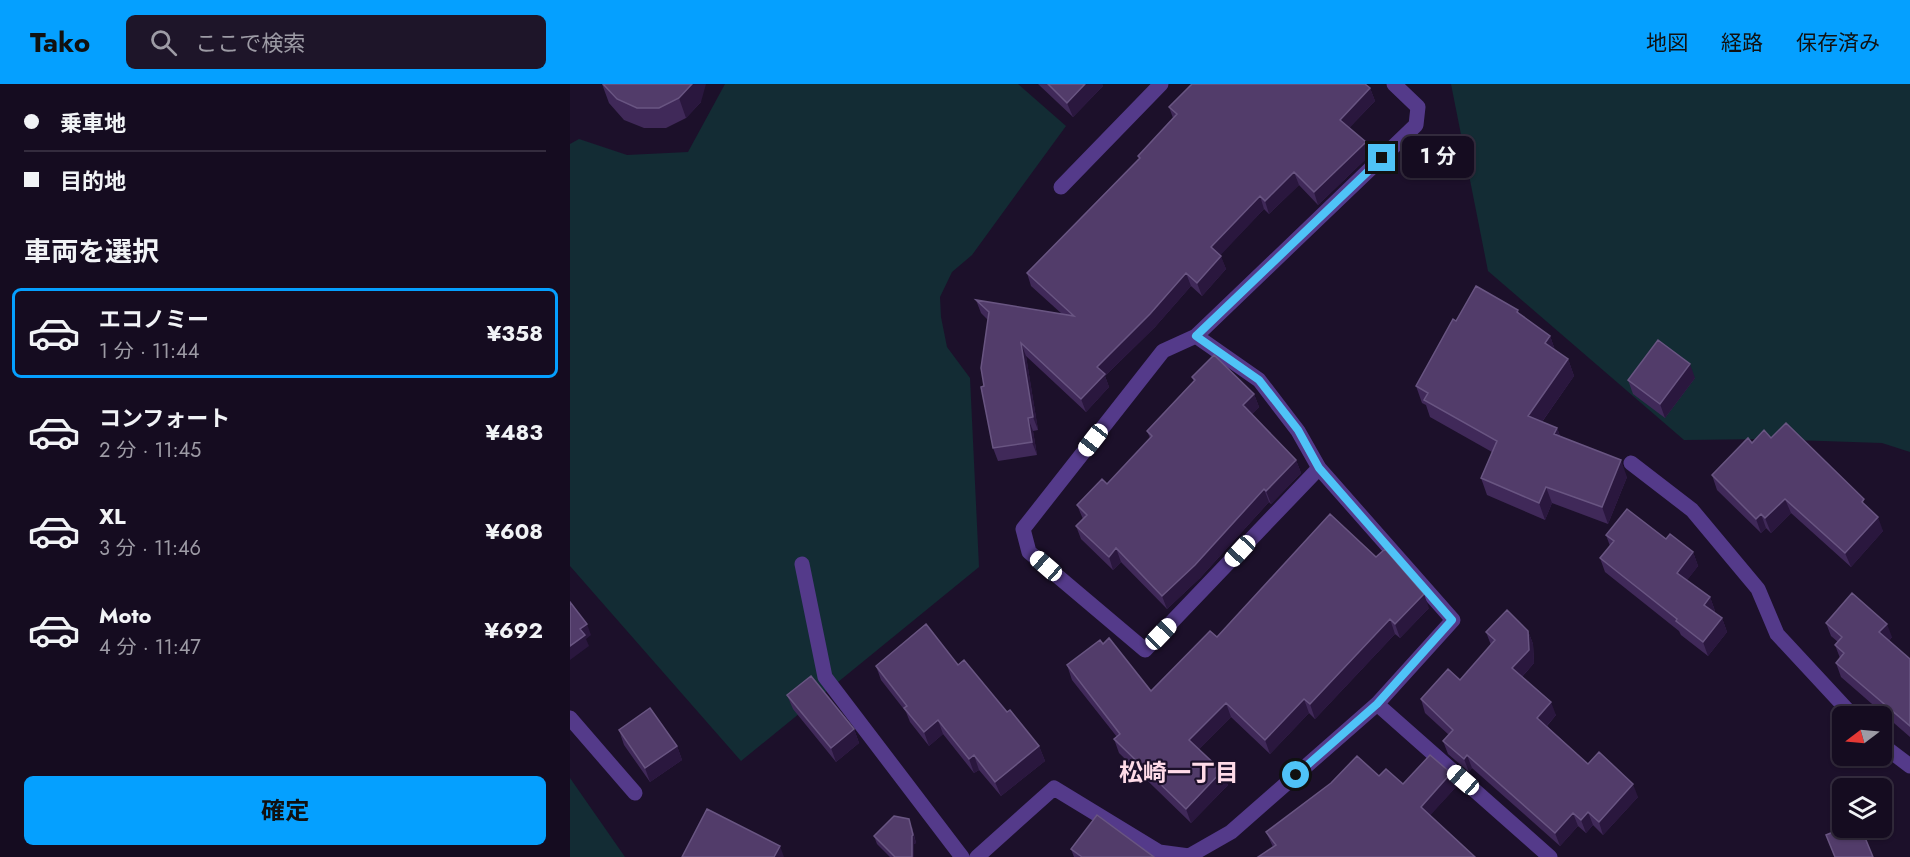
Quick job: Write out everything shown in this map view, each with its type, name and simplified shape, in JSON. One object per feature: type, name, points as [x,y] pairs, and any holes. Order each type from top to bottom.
[{"type":"street","points":[[1061,187],[1161,84]]},
{"type":"street","points":[[1319,468],[1145,650],[1029,552],[1023,529],[1163,351],[1196,336],[1416,125],[1418,107],[1394,84]]},
{"type":"street","points":[[977,857],[1054,788],[1160,852],[1189,856],[1231,832],[1377,704],[1452,620],[1319,468],[1298,430],[1259,380],[1196,336]]},
{"type":"street","points":[[1631,463],[1692,510],[1758,589],[1777,634],[1844,706]]},
{"type":"street","points":[[802,564],[825,677],[962,857]]},
{"type":"street","points":[[1377,704],[1550,857]]},
{"type":"street","points":[[570,718],[635,793]]},
{"type":"street","points":[[1892,752],[1910,766]]},
{"type":"shaded area","points":[[725,84],[1018,84],[1066,126],[972,255],[952,272],[940,297],[947,347],[970,378],[979,567],[741,761],[570,566],[570,144],[579,139],[627,155],[688,152]]},
{"type":"shaded area","points":[[1451,84],[1910,84],[1910,452],[1882,443],[1767,439],[1684,440],[1488,271]]},
{"type":"shaded area","points":[[570,778],[625,857],[570,857]]},
{"type":"building","points":[[603,84],[692,84],[679,98],[659,108],[637,108],[617,99]]},
{"type":"building","points":[[1048,84],[1085,84],[1067,103]]},
{"type":"building","points":[[1192,84],[1365,84],[1370,88],[1340,120],[1366,142],[1314,192],[1294,172],[1265,201],[1260,196],[1211,247],[1221,256],[1197,283],[1186,273],[1150,314],[1097,367],[1105,374],[1081,399],[1021,343],[1033,417],[1028,418],[1032,442],[993,448],[981,387],[984,386],[981,368],[989,312],[976,300],[1074,316],[1027,273],[1140,158],[1138,156],[1177,114],[1169,107]]},
{"type":"building","points":[[1476,286],[1518,310],[1517,312],[1550,336],[1545,343],[1568,359],[1528,416],[1557,428],[1554,434],[1621,460],[1602,507],[1546,487],[1539,503],[1481,478],[1497,441],[1424,400],[1428,393],[1416,386],[1453,319],[1456,321]]},
{"type":"building","points":[[1658,340],[1690,364],[1660,404],[1628,380]]},
{"type":"building","points":[[1214,355],[1254,394],[1243,405],[1296,460],[1266,491],[1264,489],[1195,565],[1162,596],[1116,548],[1109,557],[1076,526],[1087,515],[1077,505],[1102,479],[1107,484],[1152,436],[1147,431],[1195,380],[1192,377]]},
{"type":"building","points":[[1786,423],[1864,499],[1862,502],[1878,517],[1845,553],[1785,499],[1765,518],[1761,514],[1756,519],[1712,475],[1748,438],[1752,443],[1764,430],[1771,438]]},
{"type":"building","points":[[1627,509],[1666,539],[1670,534],[1693,552],[1677,573],[1710,597],[1704,605],[1722,618],[1703,642],[1600,558],[1614,541],[1606,535]]},
{"type":"building","points":[[1330,514],[1376,557],[1385,549],[1424,594],[1395,624],[1390,619],[1310,704],[1304,699],[1265,740],[1226,703],[1189,740],[1222,771],[1186,809],[1114,739],[1120,734],[1067,665],[1100,640],[1103,644],[1109,638],[1151,691],[1210,631],[1217,637]]},
{"type":"building","points":[[1852,593],[1887,624],[1879,632],[1910,659],[1910,726],[1892,711],[1892,706],[1887,706],[1836,663],[1844,653],[1835,645],[1842,637],[1826,623]]},
{"type":"building","points":[[570,602],[587,624],[580,629],[585,635],[570,646]]},
{"type":"building","points":[[1507,610],[1528,631],[1529,650],[1512,668],[1551,702],[1537,718],[1588,764],[1599,752],[1633,784],[1599,822],[1588,812],[1581,820],[1573,813],[1555,833],[1467,755],[1464,759],[1443,741],[1453,730],[1421,699],[1448,669],[1460,680],[1495,640],[1486,632]]},
{"type":"building","points":[[926,624],[958,665],[964,660],[1007,712],[1010,710],[1039,746],[995,782],[974,755],[969,759],[938,720],[924,732],[904,708],[907,706],[876,666]]},
{"type":"building","points":[[811,676],[854,729],[831,748],[787,695]]},
{"type":"building","points":[[650,708],[677,746],[645,768],[619,730]]},
{"type":"building","points":[[1430,755],[1451,773],[1421,807],[1475,857],[1258,857],[1276,845],[1266,832],[1331,783],[1357,756],[1379,776],[1386,769],[1403,784]]},
{"type":"building","points":[[707,809],[780,846],[774,857],[682,857]]},
{"type":"building","points":[[1097,815],[1154,857],[1082,857],[1071,849]]},
{"type":"building","points":[[894,816],[909,819],[913,835],[912,857],[895,857],[874,836]]},
{"type":"building","points":[[1832,833],[1832,838],[1865,838],[1873,857],[1835,857],[1826,835]]},
{"type":"district","name":"松崎一丁目","points":[[1179,773]]},
{"type":"route","points":[[1296,775],[1377,704],[1452,620],[1319,468],[1298,430],[1259,380],[1196,336],[1382,158]]}]
